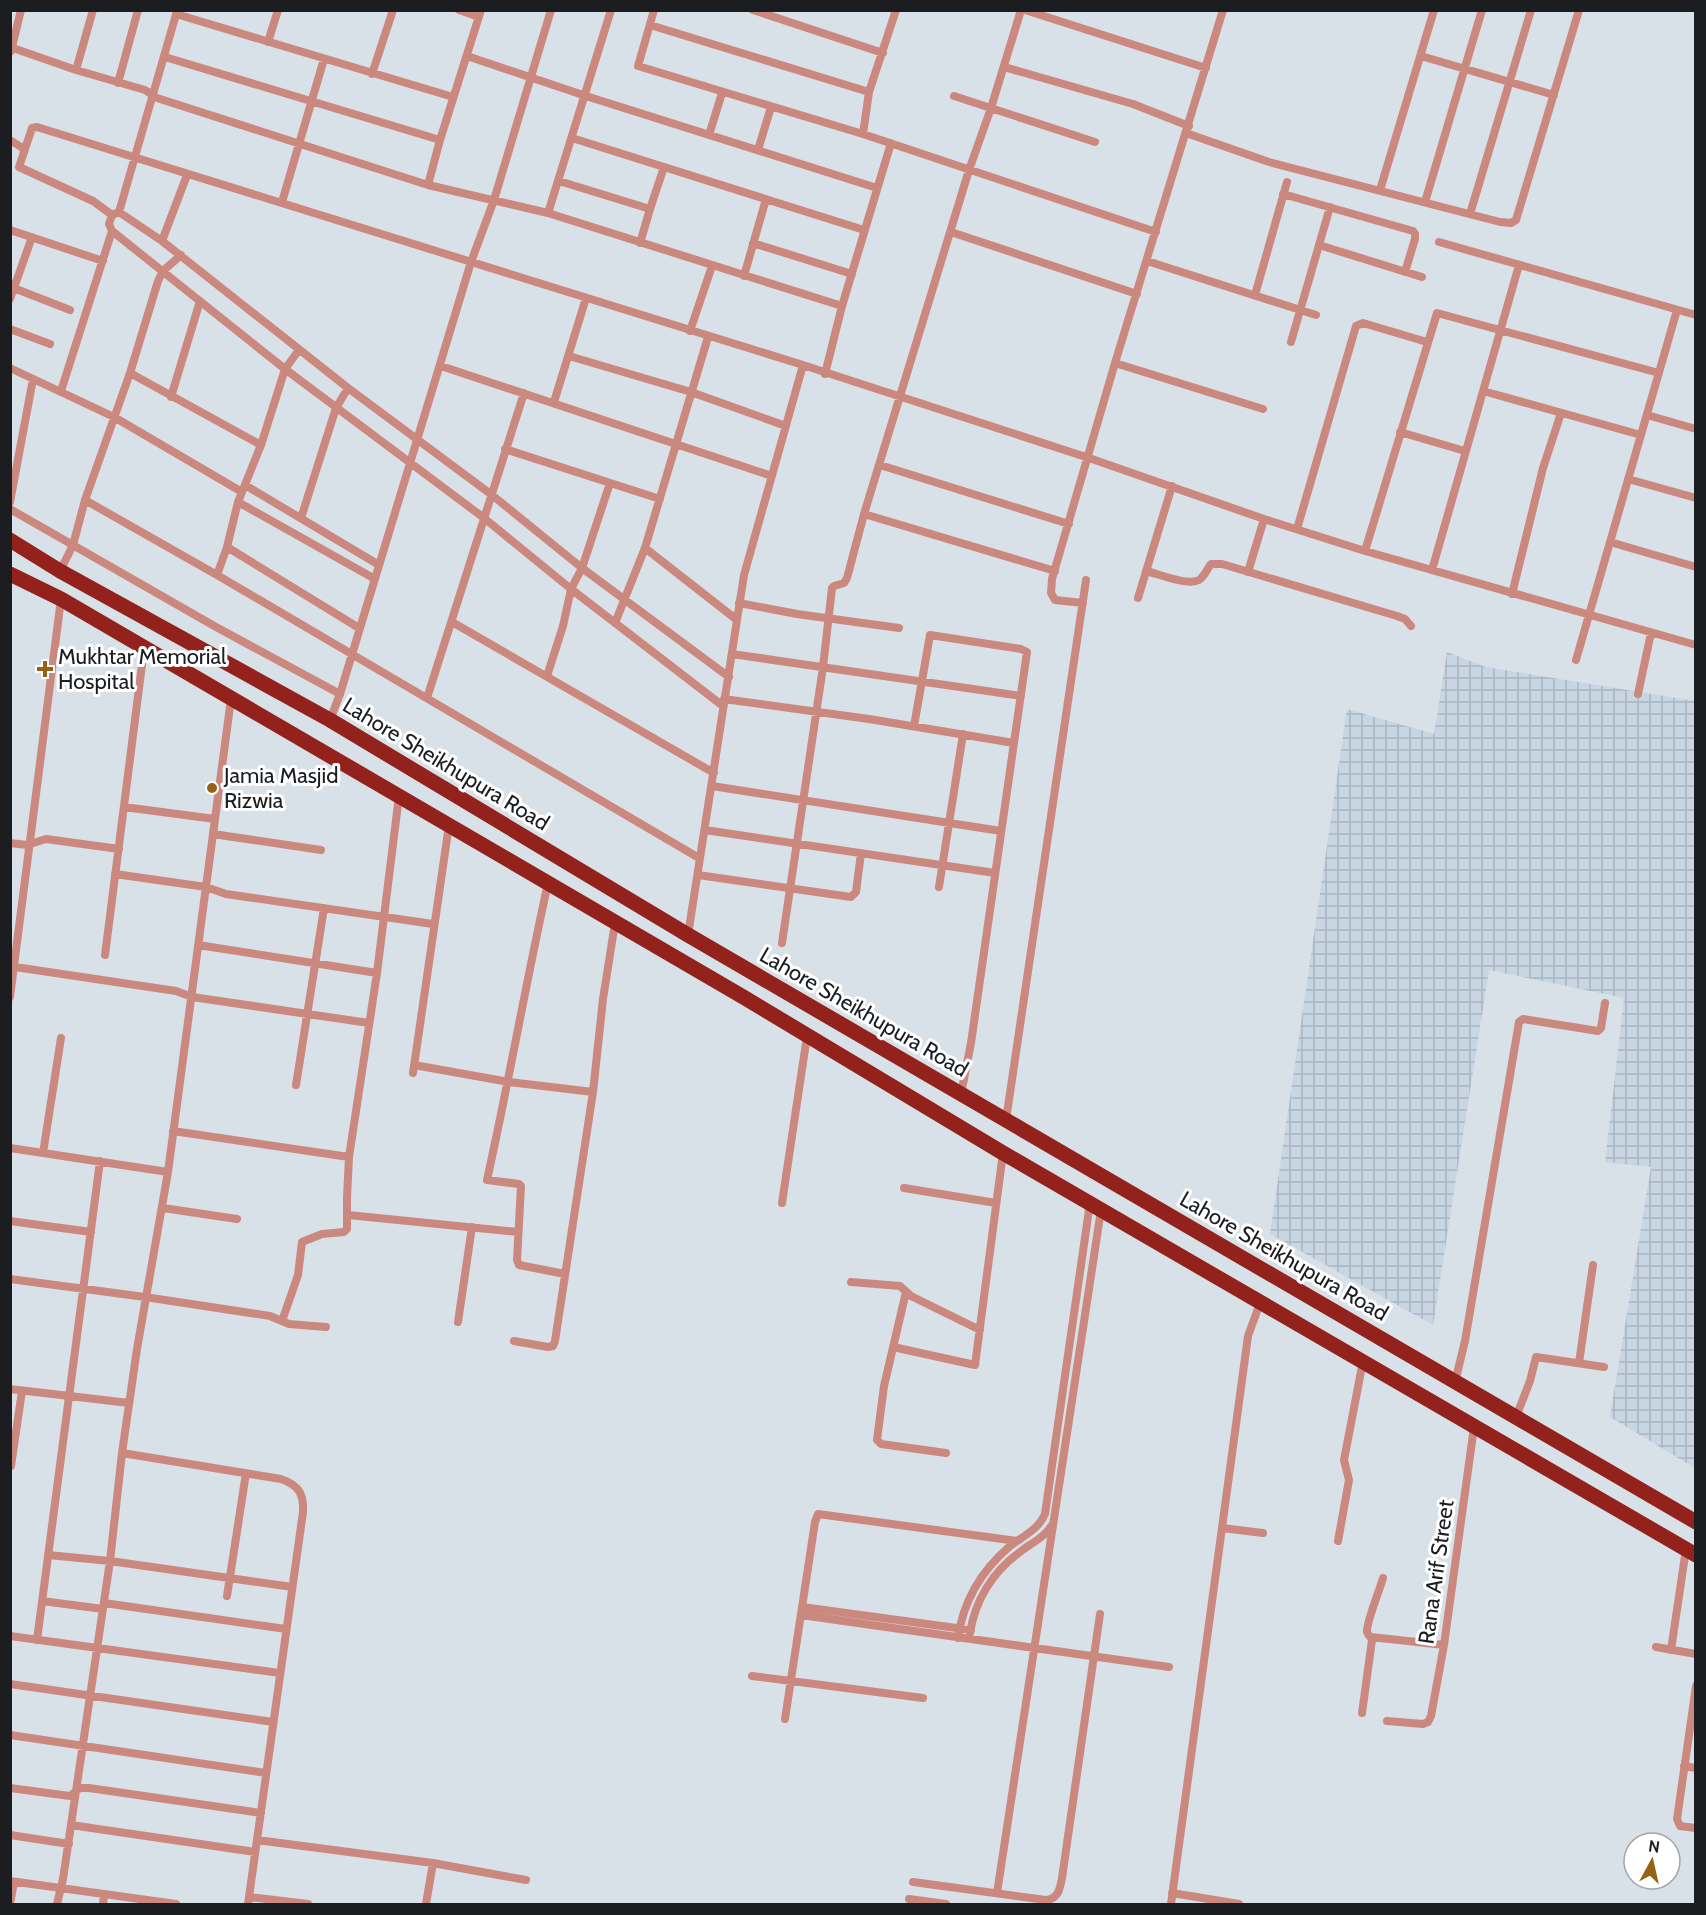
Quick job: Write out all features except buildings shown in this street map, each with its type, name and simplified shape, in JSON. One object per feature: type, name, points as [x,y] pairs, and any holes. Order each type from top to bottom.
[{"type":"highway","name":"Lahore Sheikhupura Road","points":[[10,540],[330,720],[688,935],[1695,1522]]},
{"type":"highway","points":[[10,574],[61,599],[548,883],[1003,1153],[1691,1552]]},
{"type":"highway","points":[[1568,1481],[1582,1456]]},
{"type":"street","points":[[21,10],[11,49],[144,90],[152,95],[428,185],[548,213],[842,306]]},
{"type":"street","points":[[76,70],[93,10]]},
{"type":"street","points":[[118,83],[138,10]]},
{"type":"street","points":[[268,42],[278,10]]},
{"type":"street","points":[[372,74],[393,10]]},
{"type":"street","points":[[428,185],[480,14],[459,10]]},
{"type":"street","points":[[330,720],[441,366],[471,262],[494,200],[551,10]]},
{"type":"street","points":[[548,213],[611,10]]},
{"type":"street","points":[[654,10],[638,66],[863,134],[1156,232]]},
{"type":"street","points":[[753,10],[883,53]]},
{"type":"street","points":[[863,134],[869,92],[896,10]]},
{"type":"street","points":[[782,943],[833,587],[844,583],[847,578],[864,514],[969,170],[1023,10],[1206,68]]},
{"type":"street","points":[[1083,603],[1055,600],[1051,589],[1055,571],[1115,363],[1223,10]]},
{"type":"street","points":[[1380,190],[1434,10]]},
{"type":"street","points":[[1425,202],[1482,10]]},
{"type":"street","points":[[1470,214],[1531,10]]},
{"type":"street","points":[[1004,67],[1133,104],[1269,162],[1507,224],[1515,220],[1579,10]]},
{"type":"street","points":[[453,97],[268,42],[177,12],[135,157],[115,214],[109,224],[112,231],[285,369],[484,518],[571,589],[723,703],[816,712],[1014,743]]},
{"type":"street","points":[[650,25],[869,92]]},
{"type":"street","points":[[467,56],[585,96],[876,188]]},
{"type":"street","points":[[1421,56],[1554,95]]},
{"type":"street","points":[[165,57],[440,140]]},
{"type":"street","points":[[282,202],[324,59]]},
{"type":"street","points":[[709,135],[722,93]]},
{"type":"street","points":[[954,96],[1095,142]]},
{"type":"street","points":[[758,150],[771,107]]},
{"type":"street","points":[[729,677],[582,568],[492,495],[348,388],[162,241],[93,201],[20,168],[18,166],[32,128],[36,127],[187,175],[282,202],[803,365],[1365,551],[1695,645]]},
{"type":"street","points":[[572,138],[864,230]]},
{"type":"street","points":[[10,140],[24,149]]},
{"type":"street","points":[[825,374],[842,306],[891,143]]},
{"type":"street","points":[[640,243],[664,167]]},
{"type":"street","points":[[162,241],[187,175]]},
{"type":"street","points":[[559,181],[650,209]]},
{"type":"street","points":[[1255,295],[1287,182]]},
{"type":"street","points":[[1283,194],[1415,232],[1405,272]]},
{"type":"street","points":[[744,276],[766,199]]},
{"type":"street","points":[[1291,342],[1330,207]]},
{"type":"street","points":[[10,230],[103,261]]},
{"type":"street","points":[[61,391],[112,231]]},
{"type":"street","points":[[951,232],[1137,294]]},
{"type":"street","points":[[10,299],[12,288],[33,237]]},
{"type":"street","points":[[1439,242],[1695,315]]},
{"type":"street","points":[[753,243],[852,274]]},
{"type":"street","points":[[1319,245],[1422,277]]},
{"type":"street","points":[[60,570],[73,545],[85,500],[130,373],[154,292],[163,271],[181,255]]},
{"type":"street","points":[[1147,261],[1316,315]]},
{"type":"street","points":[[1432,570],[1519,265]]},
{"type":"street","points":[[690,331],[712,266]]},
{"type":"street","points":[[12,288],[70,310]]},
{"type":"street","points":[[554,402],[585,298]]},
{"type":"street","points":[[171,397],[200,301]]},
{"type":"street","points":[[1576,660],[1677,310]]},
{"type":"street","points":[[1365,551],[1438,312],[1659,373]]},
{"type":"street","points":[[1297,529],[1356,326],[1360,323],[1366,324],[1427,342]]},
{"type":"street","points":[[10,329],[50,344]]},
{"type":"street","points":[[615,623],[645,548],[708,337]]},
{"type":"street","points":[[217,575],[227,548],[238,502],[261,445],[285,369],[299,350]]},
{"type":"street","points":[[568,356],[691,392],[786,426]]},
{"type":"street","points":[[1115,363],[1263,409]]},
{"type":"street","points":[[688,935],[744,575],[803,365]]},
{"type":"street","points":[[441,366],[772,476]]},
{"type":"street","points":[[10,368],[114,417],[301,518],[379,565]]},
{"type":"street","points":[[130,373],[261,445]]},
{"type":"street","points":[[10,502],[33,379]]},
{"type":"street","points":[[301,518],[336,408],[348,388]]},
{"type":"street","points":[[1483,391],[1641,435]]},
{"type":"street","points":[[427,698],[524,393]]},
{"type":"street","points":[[1512,594],[1543,468],[1561,413]]},
{"type":"street","points":[[1647,415],[1695,429]]},
{"type":"street","points":[[1400,432],[1466,451]]},
{"type":"street","points":[[505,450],[660,499]]},
{"type":"street","points":[[880,465],[1069,524]]},
{"type":"street","points":[[1628,479],[1695,498]]},
{"type":"street","points":[[547,676],[563,626],[571,589],[582,568],[610,483]]},
{"type":"street","points":[[1138,598],[1172,486]]},
{"type":"street","points":[[85,500],[699,858]]},
{"type":"street","points":[[238,502],[375,579]]},
{"type":"street","points":[[10,509],[216,627],[340,694]]},
{"type":"street","points":[[864,514],[1055,571]]},
{"type":"street","points":[[1248,572],[1264,519]]},
{"type":"street","points":[[1610,542],[1695,567]]},
{"type":"street","points":[[227,548],[359,628]]},
{"type":"street","points":[[645,548],[737,620]]},
{"type":"street","points":[[1146,571],[1189,582],[1202,578],[1214,563],[1396,616],[1405,619],[1411,626]]},
{"type":"street","points":[[1006,1120],[1086,580]]},
{"type":"street","points":[[10,997],[61,599]]},
{"type":"street","points":[[739,603],[899,628]]},
{"type":"street","points":[[452,622],[714,773]]},
{"type":"street","points":[[1638,694],[1651,633]]},
{"type":"street","points":[[914,726],[931,635],[1025,650],[1027,653],[971,1043],[961,1094]]},
{"type":"street","points":[[105,955],[144,649]]},
{"type":"street","points":[[732,654],[1021,696]]},
{"type":"street","points":[[57,1905],[69,1844],[110,1561],[122,1453],[145,1297],[163,1208],[231,699]]},
{"type":"street","points":[[939,887],[963,734]]},
{"type":"street","points":[[712,786],[1001,831]]},
{"type":"street","points":[[282,1321],[298,1275],[303,1241],[321,1234],[346,1232],[348,1227],[350,1157],[377,972],[399,796]]},
{"type":"street","points":[[124,807],[215,819]]},
{"type":"street","points":[[449,825],[414,1069],[593,1092]]},
{"type":"street","points":[[705,830],[995,873]]},
{"type":"street","points":[[213,834],[321,850]]},
{"type":"street","points":[[10,843],[31,845],[46,839],[118,849]]},
{"type":"street","points":[[698,875],[853,897],[856,892],[861,853]]},
{"type":"street","points":[[115,874],[206,886],[226,894],[433,924]]},
{"type":"street","points":[[548,883],[525,985],[509,1082],[487,1180],[521,1186],[517,1262],[519,1265],[565,1274]]},
{"type":"street","points":[[296,1086],[324,908]]},
{"type":"street","points":[[514,1341],[553,1346],[593,1092],[603,999],[615,923]]},
{"type":"street","points":[[198,945],[377,972]]},
{"type":"street","points":[[15,968],[176,991],[192,997],[369,1023]]},
{"type":"street","points":[[1455,1382],[1465,1341],[1519,1022],[1523,1020],[1598,1031],[1601,1028],[1605,1003]]},
{"type":"street","points":[[782,1203],[807,1036]]},
{"type":"street","points":[[43,1153],[61,1038]]},
{"type":"street","points":[[173,1131],[350,1157]]},
{"type":"street","points":[[10,1148],[168,1172]]},
{"type":"street","points":[[893,1347],[973,1366],[975,1364],[1003,1153]]},
{"type":"street","points":[[37,1640],[100,1161]]},
{"type":"street","points":[[904,1188],[996,1203]]},
{"type":"street","points":[[997,1893],[1053,1523],[1095,1206]]},
{"type":"street","points":[[959,1634],[964,1608],[974,1589],[1002,1554],[1037,1527],[1046,1511],[1095,1206]]},
{"type":"street","points":[[163,1208],[237,1219]]},
{"type":"street","points":[[348,1215],[518,1232]]},
{"type":"street","points":[[10,1221],[91,1232]]},
{"type":"street","points":[[458,1322],[472,1227]]},
{"type":"street","points":[[1579,1363],[1593,1265]]},
{"type":"street","points":[[10,1279],[145,1297],[270,1316],[297,1325],[326,1327]]},
{"type":"street","points":[[851,1282],[904,1288],[911,1296],[980,1330]]},
{"type":"street","points":[[906,1292],[884,1386],[877,1442],[946,1453]]},
{"type":"street","points":[[1171,1905],[1248,1336],[1260,1303]]},
{"type":"street","points":[[1516,1417],[1530,1381],[1535,1357],[1604,1367]]},
{"type":"street","points":[[1338,1541],[1349,1480],[1344,1460],[1364,1361]]},
{"type":"street","points":[[10,1389],[129,1403]]},
{"type":"street","points":[[11,1466],[22,1391]]},
{"type":"street","name":"Rana Arif Street","points":[[1387,1721],[1423,1724],[1428,1722],[1431,1716],[1444,1645],[1473,1426]]},
{"type":"street","points":[[122,1453],[281,1479],[296,1486],[300,1491],[303,1506],[248,1901],[308,1905]]},
{"type":"street","points":[[227,1596],[246,1473]]},
{"type":"street","points":[[785,1719],[815,1519],[819,1513],[1017,1541]]},
{"type":"street","points":[[970,1640],[976,1606],[992,1579],[1012,1558],[1044,1535],[1053,1523]]},
{"type":"street","points":[[1222,1528],[1263,1533]]},
{"type":"street","points":[[1671,1650],[1691,1552]]},
{"type":"street","points":[[48,1555],[110,1561],[292,1587]]},
{"type":"street","points":[[1362,1713],[1372,1640],[1367,1632],[1370,1614],[1383,1578]]},
{"type":"street","points":[[42,1601],[103,1606],[286,1629]]},
{"type":"street","points":[[802,1611],[959,1634],[970,1640],[1169,1667]]},
{"type":"street","points":[[913,1882],[1049,1900],[1055,1897],[1059,1891],[1100,1614]]},
{"type":"street","points":[[959,1634],[971,1630]]},
{"type":"street","points":[[10,1636],[280,1673]]},
{"type":"street","points":[[1371,1637],[1444,1645]]},
{"type":"street","points":[[1656,1647],[1695,1654]]},
{"type":"street","points":[[752,1676],[923,1698]]},
{"type":"street","points":[[10,1684],[273,1722]]},
{"type":"street","points":[[1695,1686],[1677,1820],[1680,1826],[1695,1828]]},
{"type":"street","points":[[10,1735],[266,1773]]},
{"type":"street","points":[[1684,1766],[1695,1768]]},
{"type":"street","points":[[10,1788],[70,1796],[85,1787],[261,1813]]},
{"type":"street","points":[[71,1825],[255,1852]]},
{"type":"street","points":[[10,1835],[69,1844]]},
{"type":"street","points":[[257,1840],[433,1863],[526,1880]]},
{"type":"street","points":[[426,1905],[433,1863]]},
{"type":"street","points":[[10,1904],[12,1882],[176,1905]]},
{"type":"street","points":[[1172,1893],[1239,1905]]},
{"type":"street","points":[[103,1905],[104,1894]]},
{"type":"street","points":[[909,1899],[946,1905]]},
{"type":"shaded area","points":[[1447,652],[1486,667],[1695,701],[1695,1468],[1610,1417],[1651,1167],[1605,1162],[1624,998],[1489,970],[1433,1325],[1270,1234],[1347,709],[1434,734]]},
{"type":"place","name":"Mukhtar Memorial Hospital","points":[[45,669]]},
{"type":"place","name":"Jamia Masjid Rizwia","points":[[212,788]]}]
